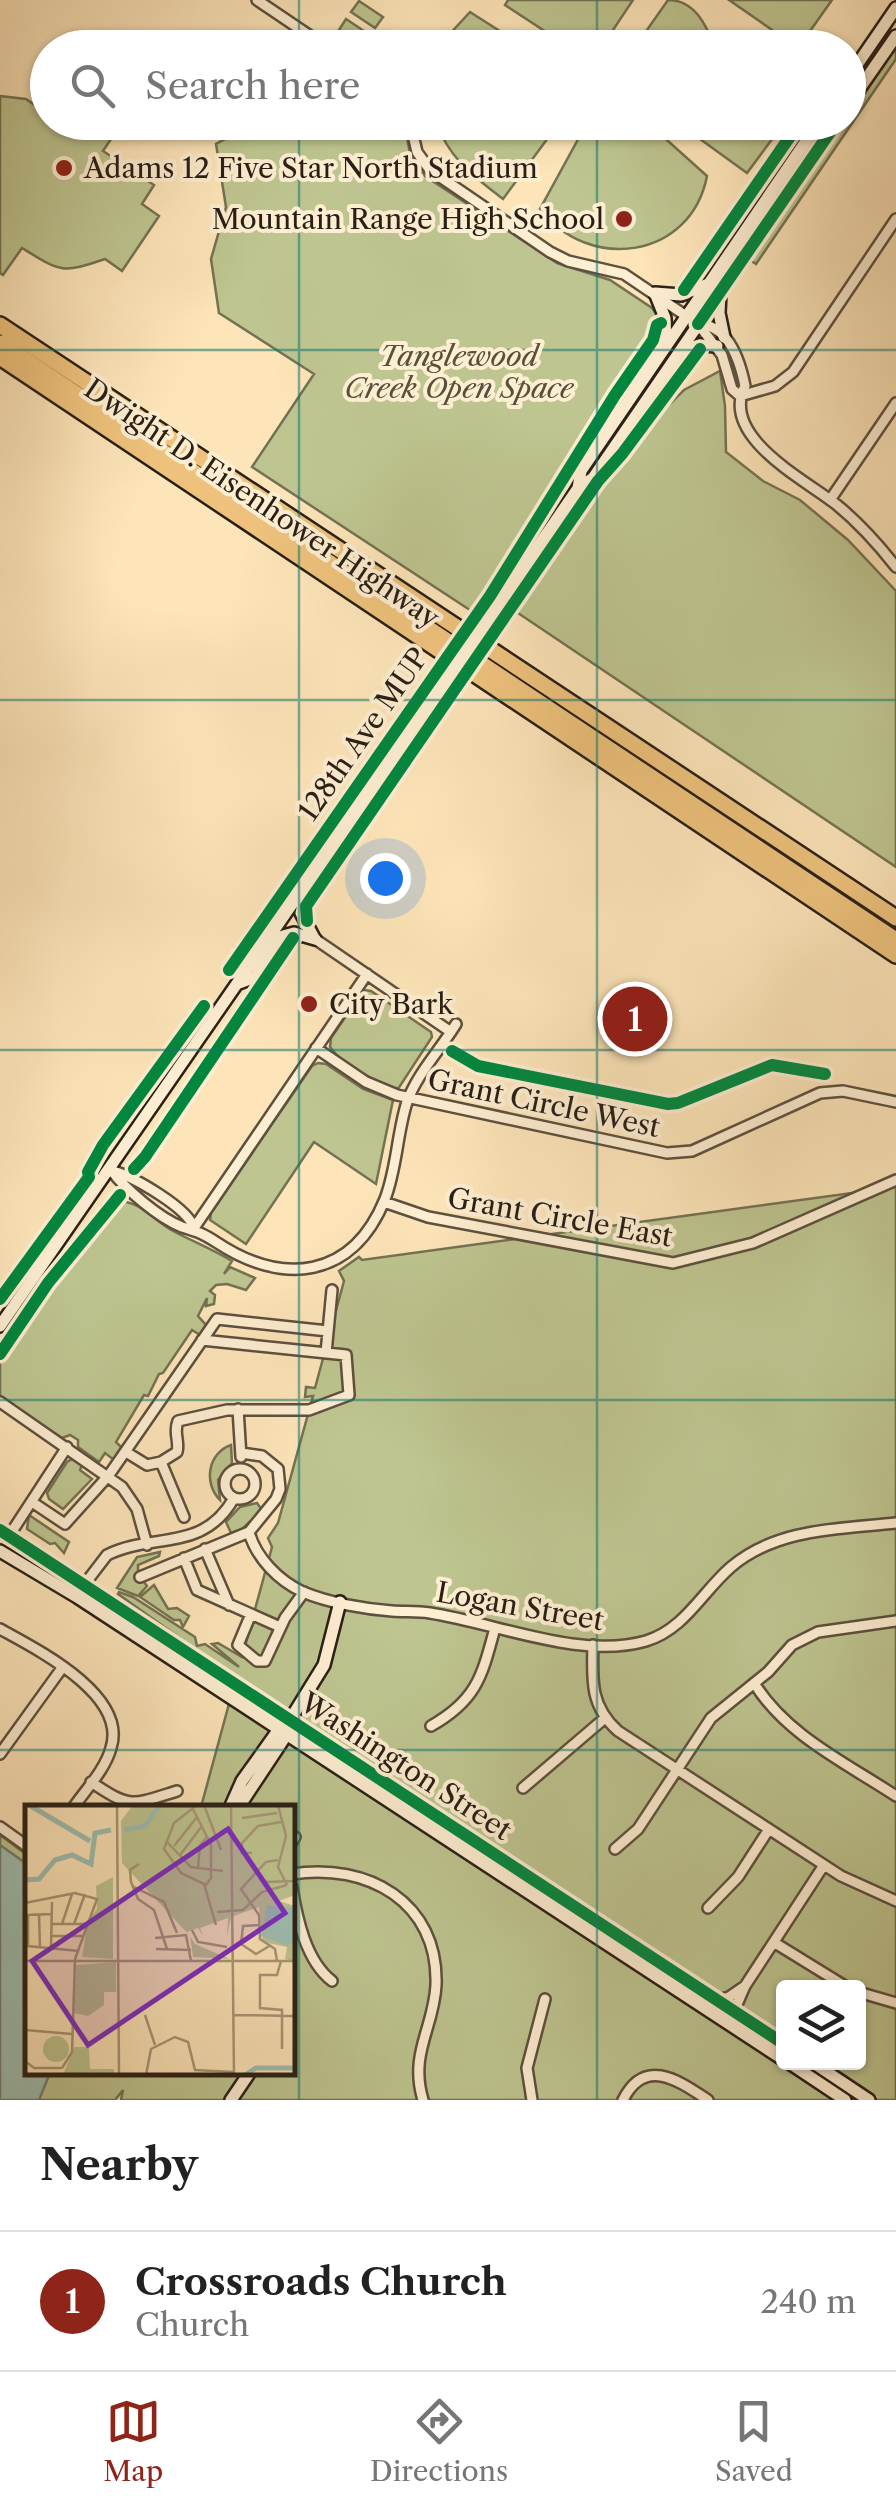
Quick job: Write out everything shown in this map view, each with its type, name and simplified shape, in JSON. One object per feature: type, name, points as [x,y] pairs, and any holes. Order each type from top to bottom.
[{"type":"highway","name":"Dwight D. Eisenhower Highway","points":[[0,325],[896,918]]},
{"type":"highway","points":[[0,333],[896,929]]},
{"type":"highway","points":[[0,344],[896,940]]},
{"type":"highway","name":"Dwight D. Eisenhower Highway","points":[[0,356],[896,955]]},
{"type":"main road","points":[[866,52],[896,8]]},
{"type":"main road","points":[[866,79],[896,36]]},
{"type":"main road","points":[[0,1326],[578,488],[592,478],[680,352],[710,283],[807,140]]},
{"type":"main road","points":[[578,488],[582,470],[666,347],[720,292],[824,140]]},
{"type":"main road","points":[[666,347],[665,318],[654,294],[686,294],[710,283]]},
{"type":"main road","points":[[680,352],[721,342],[720,292]]},
{"type":"main road","points":[[315,939],[301,914],[320,865]]},
{"type":"main road","points":[[239,983],[255,977],[283,936],[299,934],[315,939]]},
{"type":"main road","name":"Washington Street","points":[[5,1533],[716,2000],[731,2018],[776,2040]]},
{"type":"main road","name":"Washington Street","points":[[0,1550],[731,2018],[776,2053]]},
{"type":"main road","points":[[76,1597],[84,1585]]},
{"type":"main road","points":[[231,1805],[242,1781],[290,1720],[324,1665],[340,1602]]},
{"type":"main road","points":[[240,1805],[282,1731]]},
{"type":"main road","name":"Washington Street","points":[[800,2070],[845,2100]]},
{"type":"main road","points":[[824,2070],[869,2100]]},
{"type":"main road","points":[[231,2100],[248,2075]]},
{"type":"street","points":[[257,0],[301,30]]},
{"type":"street","points":[[415,140],[420,158],[440,177],[556,256],[618,271],[693,320],[702,333],[721,342],[732,389],[740,396],[747,426],[762,450],[861,527],[896,567]]},
{"type":"street","points":[[740,396],[775,386],[793,372],[896,219]]},
{"type":"street","points":[[830,500],[896,403]]},
{"type":"street","points":[[111,1170],[123,1188],[178,1224],[194,1228],[252,1263],[276,1270],[318,1266],[357,1242],[384,1202],[409,1098],[454,1028],[315,939]]},
{"type":"street","points":[[194,1228],[367,974]]},
{"type":"street","name":"Grant Circle West","points":[[316,1048],[366,1082],[409,1098],[679,1153],[692,1151],[820,1093],[843,1092],[896,1102]]},
{"type":"street","name":"Grant Circle East","points":[[384,1202],[428,1217],[673,1264],[753,1243],[896,1180]]},
{"type":"street","points":[[326,1353],[332,1290]]},
{"type":"street","points":[[32,1502],[66,1524],[109,1476],[217,1319],[328,1332]]},
{"type":"street","points":[[126,1452],[148,1465],[161,1462],[176,1452],[174,1430],[178,1422],[238,1409],[309,1410],[349,1395],[348,1358],[202,1340]]},
{"type":"street","points":[[0,1402],[109,1476],[131,1497],[144,1526],[147,1545]]},
{"type":"street","points":[[238,1409],[242,1469]]},
{"type":"street","points":[[5,1533],[32,1502],[68,1448]]},
{"type":"street","points":[[140,1578],[249,1532],[271,1506],[280,1489],[278,1469],[262,1456],[241,1454]]},
{"type":"street","points":[[161,1462],[184,1517]]},
{"type":"street","points":[[242,1469],[250,1473],[254,1480],[252,1493],[242,1499],[234,1498],[228,1492],[226,1480],[230,1473],[242,1469]]},
{"type":"street","points":[[252,1493],[271,1506]]},
{"type":"street","points":[[84,1585],[106,1555],[177,1540],[206,1528],[218,1520],[234,1498]]},
{"type":"street","name":"Logan Street","points":[[249,1532],[252,1543],[272,1569],[304,1592],[389,1611],[426,1612],[593,1645],[640,1642],[670,1630],[730,1568],[769,1544],[801,1534],[896,1523]]},
{"type":"street","points":[[206,1549],[229,1604]]},
{"type":"street","points":[[184,1558],[198,1590],[280,1627]]},
{"type":"street","points":[[251,1614],[238,1645],[257,1660],[265,1660],[280,1627],[304,1592]]},
{"type":"street","points":[[615,1848],[638,1828],[711,1718],[754,1684],[792,1646],[813,1633],[896,1621]]},
{"type":"street","points":[[431,1726],[456,1712],[474,1690],[495,1628]]},
{"type":"street","points":[[0,1629],[97,1693],[112,1724],[110,1751],[74,1805]]},
{"type":"street","points":[[593,1645],[592,1688],[605,1718],[618,1731],[824,1866],[896,1901]]},
{"type":"street","points":[[0,1754],[62,1668]]},
{"type":"street","points":[[754,1684],[790,1727],[896,1796]]},
{"type":"street","points":[[523,1788],[605,1718]]},
{"type":"street","points":[[112,1724],[128,1720]]},
{"type":"street","points":[[92,1782],[116,1799],[131,1804],[177,1791]]},
{"type":"street","points":[[0,1827],[25,1845]]},
{"type":"street","points":[[708,1908],[738,1877],[769,1829]]},
{"type":"street","points":[[731,2018],[746,1986],[824,1866]]},
{"type":"street","points":[[295,1874],[331,1870],[373,1880],[404,1903],[424,1929],[436,1985],[418,2058],[423,2100]]},
{"type":"street","points":[[295,1897],[315,1963],[332,1981]]},
{"type":"street","points":[[430,1946],[445,1940]]},
{"type":"street","points":[[775,1943],[832,1980]]},
{"type":"street","points":[[716,2000],[746,1986]]},
{"type":"street","points":[[866,1995],[896,2004]]},
{"type":"street","points":[[532,2100],[526,2068],[545,1999]]},
{"type":"street","points":[[648,2062],[649,2076]]},
{"type":"street","points":[[623,2100],[632,2086],[649,2076],[674,2078],[708,2100]]},
{"type":"green space","points":[[508,0],[633,0],[613,30],[543,30],[505,5]]},
{"type":"green space","points":[[668,0],[692,9],[707,30],[647,30]]},
{"type":"green space","points":[[729,0],[832,0],[811,30],[772,30]]},
{"type":"green space","points":[[359,1],[383,17],[375,28],[351,12]]},
{"type":"green space","points":[[470,12],[498,30],[453,30]]},
{"type":"green space","points":[[346,19],[362,30],[339,30]]},
{"type":"green space","points":[[896,48],[896,59],[866,103],[866,91]]},
{"type":"green space","name":"Adams 12 Five Star North Stadium","points":[[0,96],[30,102],[30,140],[110,140],[103,151],[154,185],[142,204],[159,216],[122,271],[105,259],[62,268],[22,248],[3,275],[0,273]]},
{"type":"green space","name":"Tanglewood Creek Open Space","points":[[223,140],[407,140],[410,153],[425,176],[557,263],[610,280],[652,308],[660,319],[658,343],[571,464],[473,612],[252,467],[314,374],[219,313],[211,259],[226,207],[216,144]]},
{"type":"green space","points":[[444,140],[546,140],[503,199],[473,175]]},
{"type":"green space","points":[[578,140],[667,140],[707,176],[697,204],[681,225],[660,240],[636,248],[610,249],[585,243],[561,229],[540,209]]},
{"type":"green space","points":[[701,140],[771,140],[747,173]]},
{"type":"green space","points":[[832,140],[841,140],[756,264],[750,260]]},
{"type":"green space","name":"Tanglewood Creek Open Space","points":[[720,371],[726,452],[763,481],[800,500],[848,540],[896,591],[896,867],[512,609],[647,426],[684,390]]},
{"type":"green space","points":[[364,990],[431,1032],[432,1037],[398,1089],[352,1067],[330,1047],[331,1038]]},
{"type":"green space","points":[[326,1064],[363,1089],[393,1100],[376,1184],[314,1142],[246,1244],[210,1220],[211,1213],[312,1066]]},
{"type":"green space","points":[[896,1187],[896,2100],[121,2100],[123,2090],[115,2100],[0,2100],[0,1835],[25,1854],[25,2075],[295,2075],[295,1805],[202,1805],[236,1678],[118,1594],[133,1597],[195,1637],[197,1646],[205,1644],[239,1667],[212,1644],[218,1643],[242,1657],[272,1547],[268,1538],[278,1523],[313,1396],[305,1397],[306,1387],[315,1388],[344,1281],[339,1271],[359,1257],[362,1260]]},
{"type":"green space","points":[[116,1201],[139,1207],[173,1231],[232,1261],[224,1274],[230,1267],[255,1278],[246,1290],[227,1284],[216,1285],[210,1291],[215,1295],[214,1304],[206,1306],[207,1298],[198,1316],[206,1325],[200,1335],[192,1330],[159,1374],[148,1396],[144,1395],[116,1442],[122,1448],[114,1460],[105,1453],[99,1462],[78,1447],[78,1440],[70,1435],[62,1438],[0,1397],[0,1357]]},
{"type":"green space","points":[[231,1445],[232,1463],[218,1480],[220,1500],[211,1485],[210,1469],[217,1455]]},
{"type":"green space","points":[[74,1458],[82,1465],[80,1470],[92,1479],[63,1509],[47,1493],[67,1462]]},
{"type":"green space","points":[[257,1503],[262,1510],[242,1529],[231,1533],[226,1522],[240,1507]]},
{"type":"green space","points":[[29,1515],[69,1542],[64,1553],[55,1543],[50,1544],[27,1529]]},
{"type":"green space","points":[[160,1552],[138,1565],[138,1574],[147,1586],[138,1596],[117,1588],[137,1557]]},
{"type":"green space","points":[[154,1585],[168,1609],[177,1608],[189,1616],[183,1627],[180,1620],[140,1597]]},
{"type":"shaded area","points":[[0,1845],[24,1862],[25,1868],[25,2075],[49,2075],[39,2100],[0,2100]]},
{"type":"cycle path","points":[[684,290],[788,140]]},
{"type":"cycle path","points":[[698,324],[825,140]]},
{"type":"cycle path","name":"128th Ave MUP","points":[[229,970],[490,596],[661,323]]},
{"type":"cycle path","points":[[307,921],[306,906],[598,481],[700,349]]},
{"type":"cycle path","points":[[134,1169],[293,938]]},
{"type":"cycle path","points":[[0,1299],[89,1177],[103,1145],[204,1006]]},
{"type":"cycle path","points":[[452,1051],[478,1066],[668,1104],[772,1065],[825,1074]]},
{"type":"cycle path","points":[[0,1354],[48,1283],[120,1195]]},
{"type":"cycle path","points":[[0,1530],[776,2039]]},
{"type":"place","name":"Adams 12 Five Star North Stadium","points":[[64,168]]},
{"type":"place","name":"Mountain Range High School","points":[[624,219]]},
{"type":"place","name":"City Bark","points":[[309,1004]]},
{"type":"place","name":"Crossroads Church","points":[[635,1019]]}]
